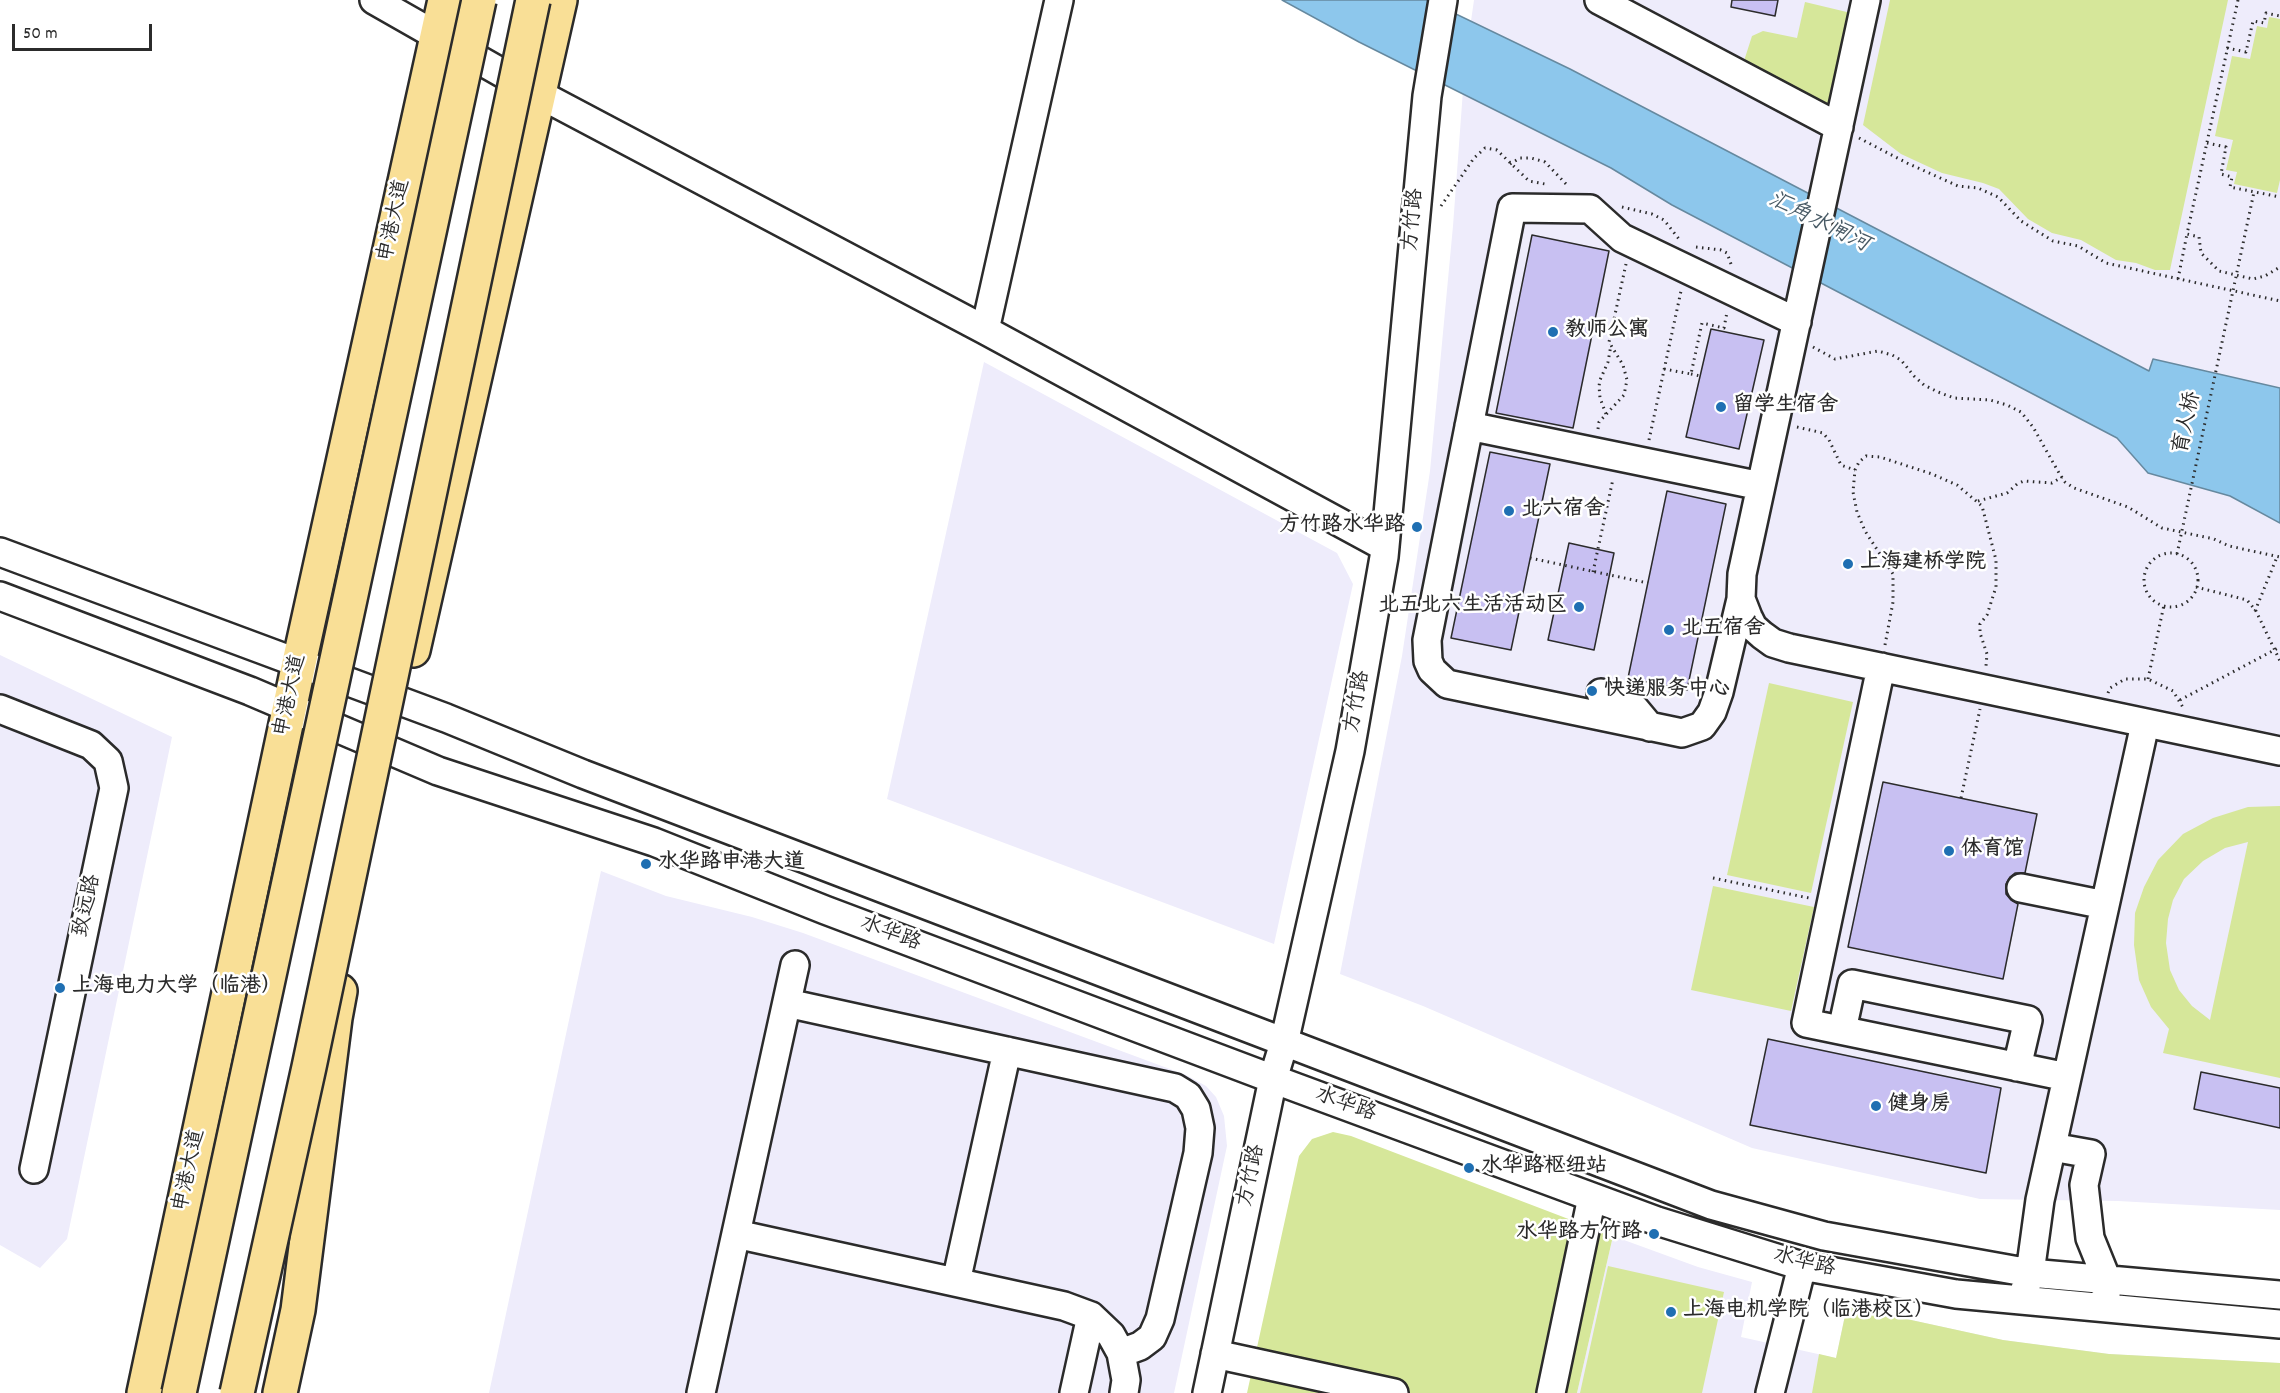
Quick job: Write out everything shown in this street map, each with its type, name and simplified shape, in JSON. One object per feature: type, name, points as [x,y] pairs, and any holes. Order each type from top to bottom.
[{"type":"main road","name":"申港大道","points":[[144,1393],[289,708],[445,0]]},
{"type":"main road","points":[[179,1393],[479,0]]},
{"type":"main road","points":[[237,1393],[312,1055],[533,0]]},
{"type":"main road","points":[[280,1393],[298,1310],[334,1018],[401,701],[560,0]]},
{"type":"street","points":[[374,0],[539,94],[984,330],[1385,547]]},
{"type":"street","points":[[984,330],[1059,0]]},
{"type":"street","name":"方竹路","points":[[1207,1393],[1273,1079],[1284,1043],[1350,752],[1385,547],[1426,96],[1443,0]]},
{"type":"street","points":[[1599,0],[1839,128]]},
{"type":"street","points":[[1795,329],[1732,291],[1686,269],[1639,232],[1622,238],[1590,209],[1512,208],[1427,640],[1428,661],[1432,670],[1447,684],[1682,733],[1702,726],[1712,712],[1719,692],[1741,599],[1742,574],[1839,128],[1866,0]]},
{"type":"street","points":[[1469,426],[1761,486]]},
{"type":"street","name":"水华路","points":[[0,552],[446,718],[583,774],[1710,1205],[1824,1236],[2030,1273],[2280,1295]]},
{"type":"street","name":"水华路","points":[[0,596],[289,708],[438,771],[654,842],[837,915],[1657,1221],[1802,1266],[1956,1294],[2280,1324]]},
{"type":"street","points":[[1741,599],[1753,627],[1773,643],[1881,667],[1981,698],[2145,724],[2280,752]]},
{"type":"street","points":[[1881,667],[1806,1023],[2067,1077]]},
{"type":"street","points":[[1601,693],[1624,701],[1635,709],[1650,726]]},
{"type":"street","name":"致远路","points":[[0,709],[91,745],[108,761],[114,788],[34,1169]]},
{"type":"street","points":[[2021,1301],[2030,1273],[2040,1200],[2145,724]]},
{"type":"street","points":[[2021,888],[2105,905]]},
{"type":"street","points":[[701,1393],[795,964]]},
{"type":"street","points":[[1842,1030],[1852,984],[2028,1020],[2017,1067]]},
{"type":"street","points":[[787,1003],[1174,1088],[1188,1096],[1196,1109],[1200,1128],[1198,1153],[1160,1319],[1152,1337],[1140,1346],[1121,1353]]},
{"type":"street","points":[[956,1282],[1007,1051]]},
{"type":"street","points":[[2052,1147],[2091,1154],[2084,1185],[2090,1238],[2107,1280],[2105,1308]]},
{"type":"street","points":[[1551,1393],[1592,1197]]},
{"type":"street","points":[[736,1234],[1064,1306],[1091,1316],[1111,1335],[1121,1353],[1126,1380],[1124,1393]]},
{"type":"street","points":[[1770,1393],[1802,1266]]},
{"type":"street","points":[[1074,1393],[1091,1316]]},
{"type":"street","points":[[1215,1354],[1394,1393]]},
{"type":"path","points":[[2178,279],[2238,0]]},
{"type":"path","points":[[2227,48],[2246,52],[2253,21],[2264,23],[2266,13],[2280,16]]},
{"type":"path","points":[[1839,128],[1948,182],[1958,186],[1978,188],[1998,196],[2021,221],[2053,241],[2078,246],[2106,262],[2280,301]]},
{"type":"path","points":[[2207,143],[2226,147],[2221,174],[2232,177],[2230,187],[2280,197]]},
{"type":"path","points":[[1510,164],[1520,158],[1545,162],[1567,185]]},
{"type":"path","name":"育人桥","points":[[2177,554],[2254,192]]},
{"type":"path","points":[[1593,572],[1605,454],[1599,422],[1624,395],[1627,380],[1623,365],[1609,342],[1639,232],[1652,214]]},
{"type":"path","points":[[2187,234],[2199,237],[2201,253],[2219,271],[2253,279],[2265,276],[2280,267]]},
{"type":"path","points":[[1727,253],[1730,260]]},
{"type":"path","points":[[1644,462],[1686,269]]},
{"type":"path","points":[[1691,374],[1702,323],[1724,328],[1732,291]]},
{"type":"path","points":[[1795,329],[1835,358],[1878,351],[1893,355],[1901,360],[1924,385],[1938,392],[1954,398],[1990,400],[2021,412],[2033,427],[2043,448],[2062,477],[2074,488],[2128,507],[2162,528],[2278,557],[2255,611]]},
{"type":"path","points":[[1606,414],[1600,398],[1599,386],[1608,362],[1611,344]]},
{"type":"path","points":[[1664,369],[1700,376]]},
{"type":"path","points":[[1775,422],[1823,433],[1841,465],[1855,470]]},
{"type":"path","points":[[1881,667],[1891,616],[1894,580],[1890,569],[1865,531],[1857,512],[1853,492],[1855,470],[1866,456],[1880,457],[1957,485],[1978,501],[1985,514],[1996,560],[1996,587],[1987,615],[1980,624],[1987,661],[1961,798]]},
{"type":"path","points":[[1978,501],[2007,493],[2024,481],[2052,483],[2062,477]]},
{"type":"path","points":[[2177,554],[2185,557],[2196,570],[2196,588],[2186,602],[2178,606],[2164,605],[2153,600],[2147,593],[2144,584],[2145,575],[2152,560],[2160,555],[2177,554]]},
{"type":"path","points":[[1530,558],[1648,583]]},
{"type":"path","points":[[2196,588],[2247,600],[2255,611],[2280,661]]},
{"type":"path","points":[[2148,679],[2164,605]]},
{"type":"path","points":[[2180,700],[2280,647]]},
{"type":"path","points":[[2106,698],[2110,688],[2125,679],[2148,679],[2173,691],[2180,700],[2185,715]]},
{"type":"path","points":[[1713,878],[1831,902]]},
{"type":"shaded area","name":"上海建桥学院","points":[[1474,0],[2280,0],[2280,1210],[2118,1201],[1980,1199],[1752,1148],[1423,1006],[1340,974],[1402,656],[1430,471],[1453,226],[1465,63]]},
{"type":"shaded area","points":[[984,362],[1337,553],[1353,584],[1274,944],[887,799]]},
{"type":"shaded area","name":"上海电力大学（临港）","points":[[0,655],[172,737],[67,1239],[40,1268],[0,1245]]},
{"type":"shaded area","points":[[601,871],[666,896],[752,917],[803,933],[1186,1075],[1206,1086],[1216,1097],[1224,1116],[1227,1146],[1174,1393],[489,1393]]},
{"type":"shaded area","name":"上海电机学院（临港校区）","points":[[1613,1236],[1698,1267],[1752,1282],[1741,1337],[1836,1358],[1847,1306],[2003,1340],[2109,1354],[2280,1363],[2280,1393],[1577,1393]]},
{"type":"green space","points":[[1890,0],[2228,0],[2170,270],[2155,270],[2136,263],[2116,260],[2081,240],[2052,233],[2028,219],[1999,189],[1942,173],[1901,154],[1863,125]]},
{"type":"green space","points":[[1805,2],[1851,13],[1831,109],[1743,64],[1752,36],[1763,31],[1797,38]]},
{"type":"green space","points":[[2269,17],[2280,19],[2280,180],[2277,193],[2234,184],[2237,172],[2226,170],[2233,140],[2215,136],[2232,56],[2250,59],[2257,26],[2267,28]]},
{"type":"green space","points":[[1769,683],[1853,702],[1811,893],[1727,875]]},
{"type":"green space","points":[[2280,806],[2280,1078],[2163,1053],[2169,1029],[2151,1007],[2139,980],[2134,945],[2135,913],[2144,887],[2158,860],[2183,834],[2213,818],[2248,807]],"holes":[[[2248,842],[2210,1020],[2192,1006],[2179,990],[2170,970],[2166,943],[2168,919],[2173,900],[2184,879],[2203,861],[2225,848]]]},
{"type":"green space","points":[[1713,886],[1814,907],[1791,1011],[1691,990]]},
{"type":"green space","points":[[1333,1132],[1351,1136],[1613,1236],[1577,1393],[1247,1393],[1299,1156],[1312,1139]]},
{"type":"green space","points":[[1608,1266],[1724,1292],[1702,1393],[1580,1393]]},
{"type":"green space","points":[[1847,1306],[2003,1340],[2109,1354],[2280,1363],[2280,1393],[1812,1393],[1819,1354],[1836,1358]]},
{"type":"water","name":"汇角水闸河","points":[[1282,0],[1427,0],[1570,69],[2149,371],[2153,359],[2280,388],[2280,523],[2230,496],[2148,473],[2117,438],[1672,205],[1611,168],[1359,42]]},
{"type":"building","points":[[1732,0],[1778,0],[1775,16],[1731,7]]},
{"type":"building","name":"教师公寓","points":[[1532,235],[1609,251],[1573,428],[1496,413]]},
{"type":"building","name":"留学生宿舍","points":[[1711,329],[1764,340],[1739,449],[1686,437]]},
{"type":"building","name":"北六宿舍","points":[[1490,452],[1550,464],[1511,650],[1451,638]]},
{"type":"building","name":"北五宿舍","points":[[1667,491],[1726,504],[1687,690],[1628,678]]},
{"type":"building","name":"北五北六生活活动区","points":[[1569,543],[1614,553],[1594,650],[1548,640]]},
{"type":"building","name":"体育馆","points":[[1883,782],[2037,814],[2025,873],[2015,873],[2006,884],[2006,894],[2018,904],[2003,979],[1848,947]]},
{"type":"building","name":"健身房","points":[[1768,1039],[2001,1088],[1986,1173],[1750,1125]]},
{"type":"building","points":[[2201,1072],[2280,1088],[2280,1128],[2194,1109]]},
{"type":"place","name":"教师公寓","points":[[1553,332]]},
{"type":"place","name":"留学生宿舍","points":[[1721,407]]},
{"type":"place","name":"北六宿舍","points":[[1509,511]]},
{"type":"place","name":"方竹路水华路","points":[[1417,527]]},
{"type":"place","name":"上海建桥学院","points":[[1848,564]]},
{"type":"place","name":"北五北六生活活动区","points":[[1579,607]]},
{"type":"place","name":"北五宿舍","points":[[1669,630]]},
{"type":"place","name":"快递服务中心","points":[[1592,691]]},
{"type":"place","name":"体育馆","points":[[1949,851]]},
{"type":"place","name":"水华路申港大道","points":[[646,864]]},
{"type":"place","name":"上海电力大学（临港）","points":[[60,988]]},
{"type":"place","name":"健身房","points":[[1876,1106]]},
{"type":"place","name":"水华路枢纽站","points":[[1469,1168]]},
{"type":"place","name":"水华路方竹路","points":[[1654,1234]]},
{"type":"place","name":"上海电机学院（临港校区）","points":[[1671,1312]]}]
